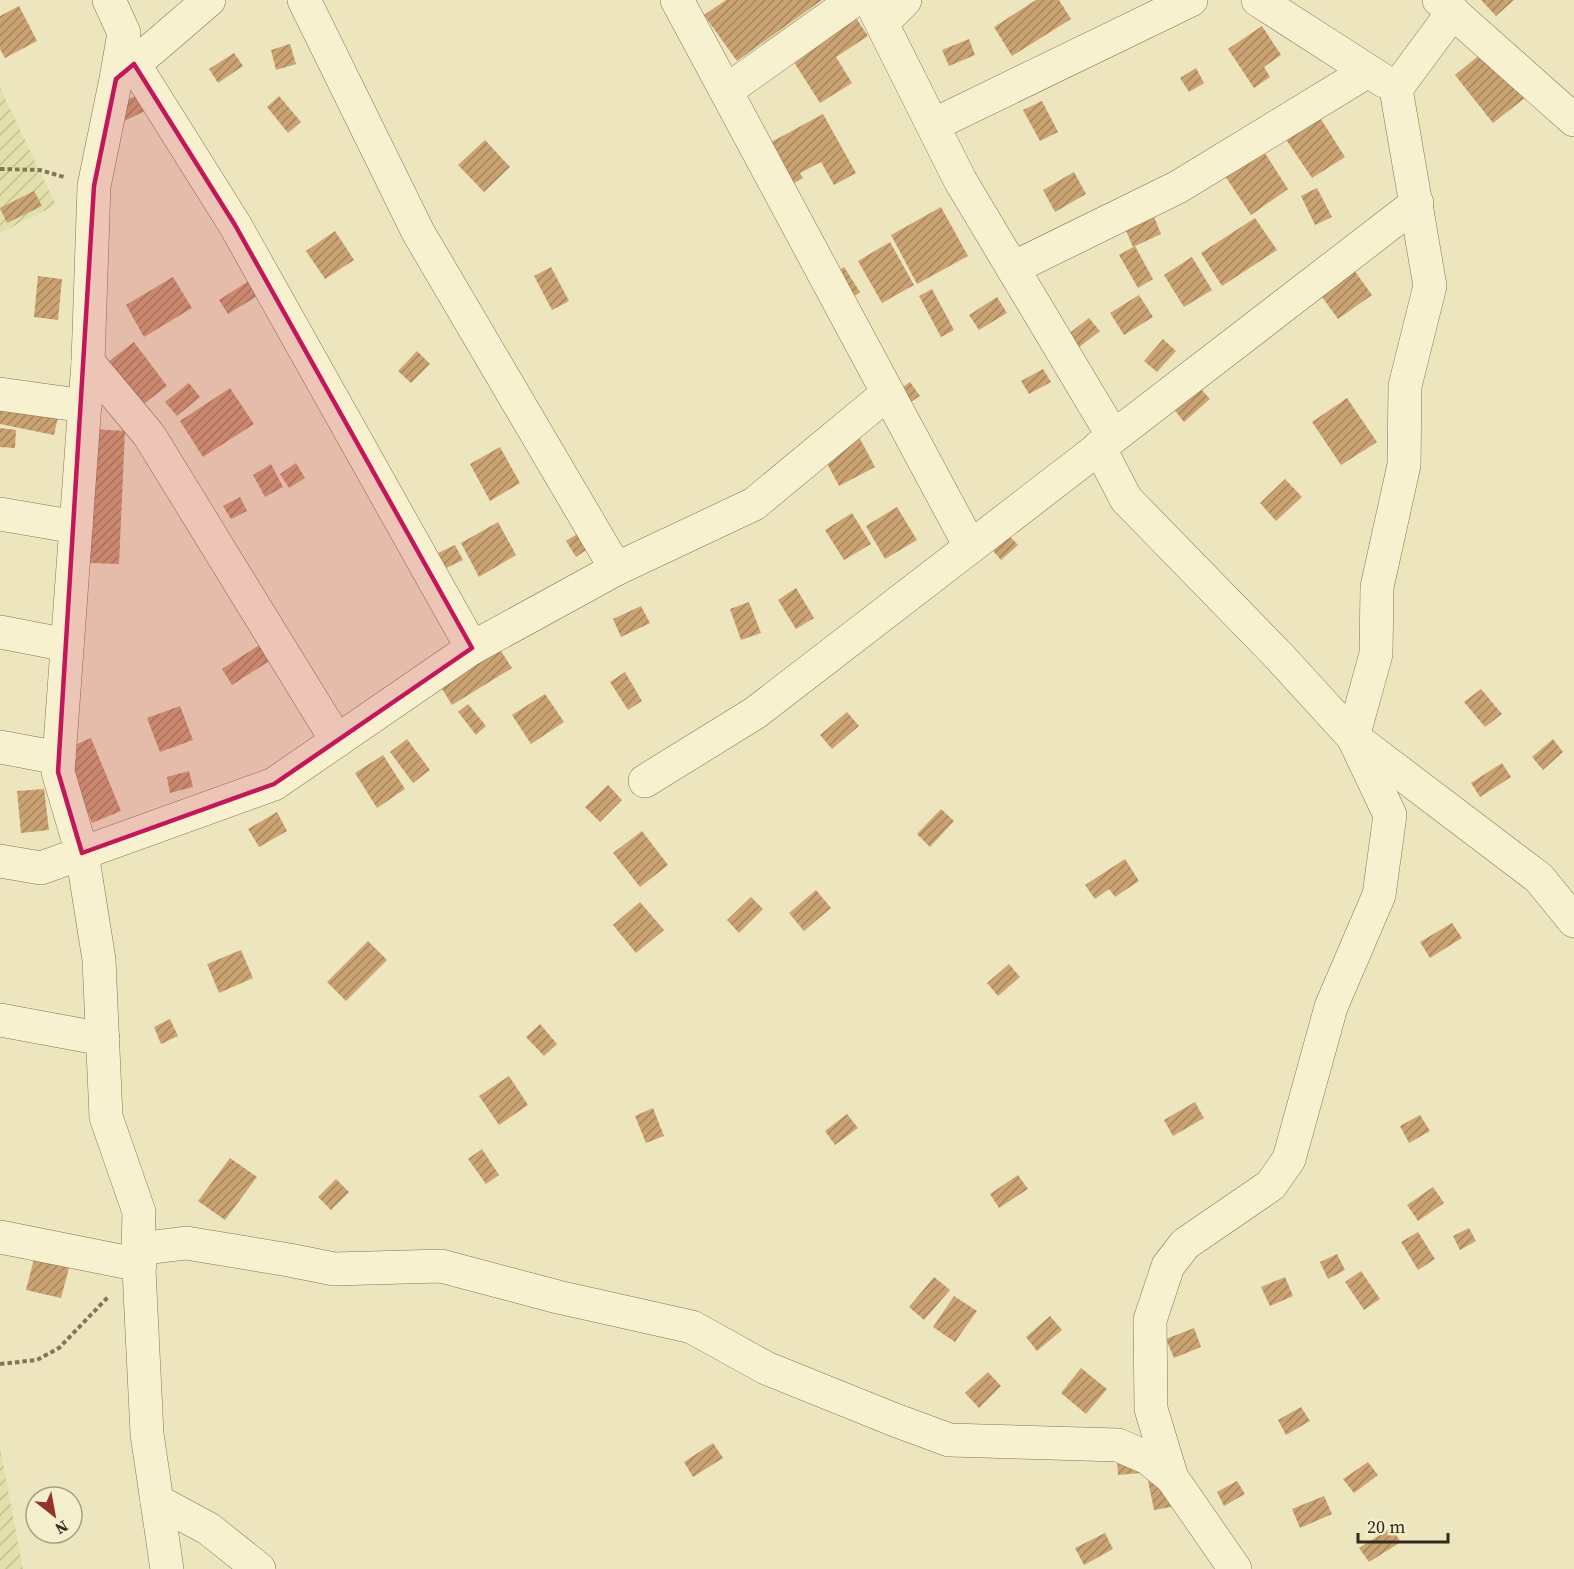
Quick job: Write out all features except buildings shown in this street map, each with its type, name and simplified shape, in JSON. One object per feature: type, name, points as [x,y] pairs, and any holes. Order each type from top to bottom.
[{"type":"street","points":[[109,0],[124,33],[125,72],[94,186],[88,362],[58,772],[82,853],[99,960],[106,1117],[139,1212],[147,1434],[167,1569]]},
{"type":"street","points":[[125,72],[209,0]]},
{"type":"street","points":[[304,0],[418,232],[616,569]]},
{"type":"street","points":[[677,0],[970,546]]},
{"type":"street","points":[[726,91],[855,0]]},
{"type":"street","points":[[905,0],[876,12],[960,180],[1013,268],[1106,442],[1126,500],[1278,655],[1353,737],[1539,878],[1574,921]]},
{"type":"street","points":[[933,125],[1191,0]]},
{"type":"street","points":[[1258,0],[1396,89]]},
{"type":"street","points":[[1172,1478],[1151,1409],[1150,1320],[1168,1266],[1185,1244],[1271,1185],[1290,1159],[1331,1007],[1379,895],[1390,816],[1353,737],[1376,654],[1377,587],[1404,465],[1405,386],[1430,286],[1396,89],[1446,6],[1574,120]]},
{"type":"street","points":[[1013,268],[1178,187],[1368,70]]},
{"type":"street","points":[[125,72],[235,225],[472,648]]},
{"type":"street","points":[[645,781],[754,713],[1417,203]]},
{"type":"street","points":[[88,362],[149,435],[337,741]]},
{"type":"street","points":[[0,861],[40,868],[274,784],[472,648],[616,569],[754,504],[888,393]]},
{"type":"street","points":[[0,394],[85,406]]},
{"type":"street","points":[[0,514],[76,527]]},
{"type":"street","points":[[0,632],[67,645]]},
{"type":"street","points":[[0,747],[58,758]]},
{"type":"street","points":[[0,1020],[103,1039]]},
{"type":"street","points":[[0,1237],[139,1257],[186,1243],[334,1269],[441,1266],[558,1297],[692,1326],[766,1368],[949,1440],[1118,1445],[1148,1458],[1172,1478],[1235,1569]]},
{"type":"street","points":[[157,1501],[209,1529],[259,1569]]},
{"type":"path","points":[[0,169],[40,170],[94,186]]},
{"type":"path","points":[[0,1364],[37,1360],[59,1348],[139,1257]]},
{"type":"highlighted area","points":[[134,64],[235,225],[472,648],[274,784],[82,853],[58,772],[94,186],[116,79]]},
{"type":"shaded area","points":[[0,88],[56,205],[0,233]]},
{"type":"shaded area","points":[[0,1448],[23,1569],[0,1569]]}]
